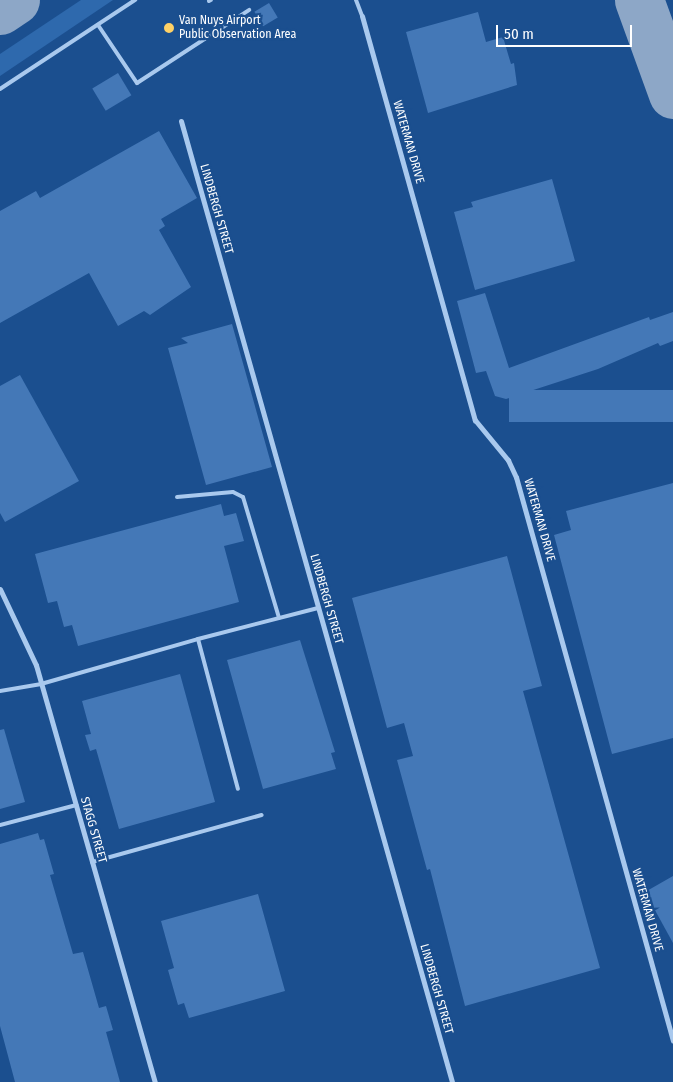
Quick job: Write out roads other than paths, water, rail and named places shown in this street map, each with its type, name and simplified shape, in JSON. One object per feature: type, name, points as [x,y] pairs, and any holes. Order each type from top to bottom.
[{"type":"street","name":"WATERMAN DRIVE","points":[[362,16],[475,420],[508,460],[516,476],[673,1041]]},
{"type":"street","name":"LINDBERGH STREET","points":[[181,121],[452,1082]]},
{"type":"street","name":"STAGG STREET","points":[[0,589],[29,644],[42,684],[155,1082]]},
{"type":"lane","points":[[0,90],[135,0]]},
{"type":"lane","points":[[356,0],[362,16]]},
{"type":"lane","points":[[98,24],[137,83],[249,10]]},
{"type":"lane","points":[[177,496],[233,492],[243,497],[279,618]]},
{"type":"lane","points":[[0,691],[42,684],[198,639],[318,608]]},
{"type":"lane","points":[[198,639],[238,789]]},
{"type":"lane","points":[[0,825],[76,805]]},
{"type":"lane","points":[[92,862],[262,815]]},
{"type":"place","name":"Van Nuys Airport Public Observation Area","points":[[169,28]]}]
